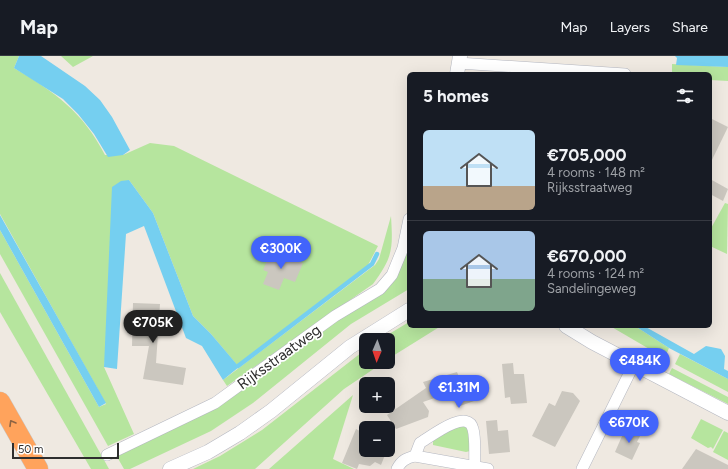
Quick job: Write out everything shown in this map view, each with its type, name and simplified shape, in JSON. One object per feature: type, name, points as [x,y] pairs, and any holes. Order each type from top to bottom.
[{"type":"highway","points":[[0,402],[38,469]]},
{"type":"street","points":[[458,64],[592,72]]},
{"type":"street","name":"Rijksstraatweg","points":[[107,455],[215,403],[335,316],[380,289],[392,275],[402,248],[407,227]]},
{"type":"street","points":[[170,469],[208,452],[240,433],[271,411],[350,347],[407,311]]},
{"type":"street","points":[[570,328],[634,364],[728,412]]},
{"type":"street","points":[[582,469],[634,364]]},
{"type":"street","points":[[415,456],[420,443],[456,422],[463,420],[469,422],[473,428],[475,467]]},
{"type":"street","points":[[397,469],[400,462],[406,458],[415,456],[488,469]]},
{"type":"green space","points":[[0,56],[19,56],[14,68],[67,104],[87,127],[105,155],[123,155],[150,143],[174,146],[378,246],[368,265],[237,365],[211,334],[193,316],[153,213],[129,180],[104,367],[134,434],[108,446],[0,254],[0,230],[99,407],[106,404],[0,214]]},
{"type":"green space","points":[[61,56],[93,56],[73,67]]},
{"type":"green space","points":[[672,64],[728,67],[728,81],[712,80],[712,72],[672,72]]},
{"type":"green space","points":[[725,203],[728,204],[727,254],[712,247],[712,226]]},
{"type":"green space","points":[[391,216],[392,237],[390,252],[385,267],[373,284],[227,386],[223,380],[375,265],[379,259]]},
{"type":"green space","points":[[406,249],[407,290],[351,324],[253,403],[211,431],[130,469],[124,469],[116,455],[211,410],[392,280]]},
{"type":"green space","points":[[0,273],[109,469],[91,469],[0,312]]},
{"type":"green space","points":[[407,323],[407,328],[438,328],[395,355],[395,333],[391,333]]},
{"type":"green space","points":[[613,328],[638,328],[669,348],[666,355],[652,348],[651,350]]},
{"type":"green space","points":[[359,354],[359,369],[374,369],[362,377],[359,377],[359,379],[344,389],[255,469],[193,469],[220,456],[262,430]]},
{"type":"green space","points":[[680,354],[728,379],[728,392],[675,364]]},
{"type":"green space","points":[[672,368],[728,397],[728,404],[669,374]]},
{"type":"green space","points":[[353,395],[333,459],[354,469],[269,469]]},
{"type":"green space","points":[[701,419],[723,430],[713,449],[711,447],[708,448],[691,438]]},
{"type":"green space","points":[[460,425],[468,427],[470,451],[466,452],[433,445],[433,440]]},
{"type":"green space","points":[[724,431],[728,433],[728,460],[713,452]]},
{"type":"water","points":[[19,56],[41,56],[85,86],[100,100],[112,117],[130,150],[123,155],[108,157],[94,134],[78,114],[63,99],[14,68]]},
{"type":"water","points":[[675,56],[728,56],[728,67],[676,65],[677,58]]},
{"type":"water","points":[[129,180],[153,213],[193,316],[211,334],[239,367],[223,380],[202,346],[186,338],[144,226],[126,234],[117,369],[104,367],[112,187],[121,181]]},
{"type":"water","points":[[0,215],[106,403],[99,407],[0,230]]},
{"type":"water","points":[[638,328],[648,328],[694,354],[706,346],[721,349],[725,356],[724,369],[728,371],[728,379],[669,348]]},
{"type":"building","points":[[712,119],[728,127],[712,160]]},
{"type":"building","points":[[712,180],[728,189],[723,201],[712,195]]},
{"type":"building","points":[[271,251],[303,263],[295,282],[284,278],[279,290],[263,284],[268,272],[263,270]]},
{"type":"building","points":[[133,303],[160,304],[156,363],[186,368],[183,385],[143,379],[149,346],[132,346]]},
{"type":"building","points":[[513,363],[514,374],[524,374],[527,403],[511,404],[510,397],[505,398],[502,364]]},
{"type":"building","points":[[457,372],[461,382],[470,379],[477,400],[457,407],[452,392],[423,402],[429,411],[428,417],[396,429],[395,421],[391,421],[387,415],[390,413],[395,413],[395,409],[426,388],[423,382]]},
{"type":"building","points":[[562,391],[573,393],[580,401],[555,447],[532,436],[549,403],[555,406]]},
{"type":"building","points":[[497,420],[498,431],[508,430],[510,452],[489,454],[486,421]]},
{"type":"building","points":[[626,427],[641,434],[637,442],[640,443],[632,460],[615,452]]},
{"type":"building","points":[[356,429],[359,430],[359,457],[384,457],[381,465],[375,462],[370,466],[359,464],[357,469],[342,463]]},
{"type":"building","points":[[696,449],[728,465],[728,469],[682,469]]},
{"type":"waterway","points":[[238,366],[372,264],[377,254]]}]
